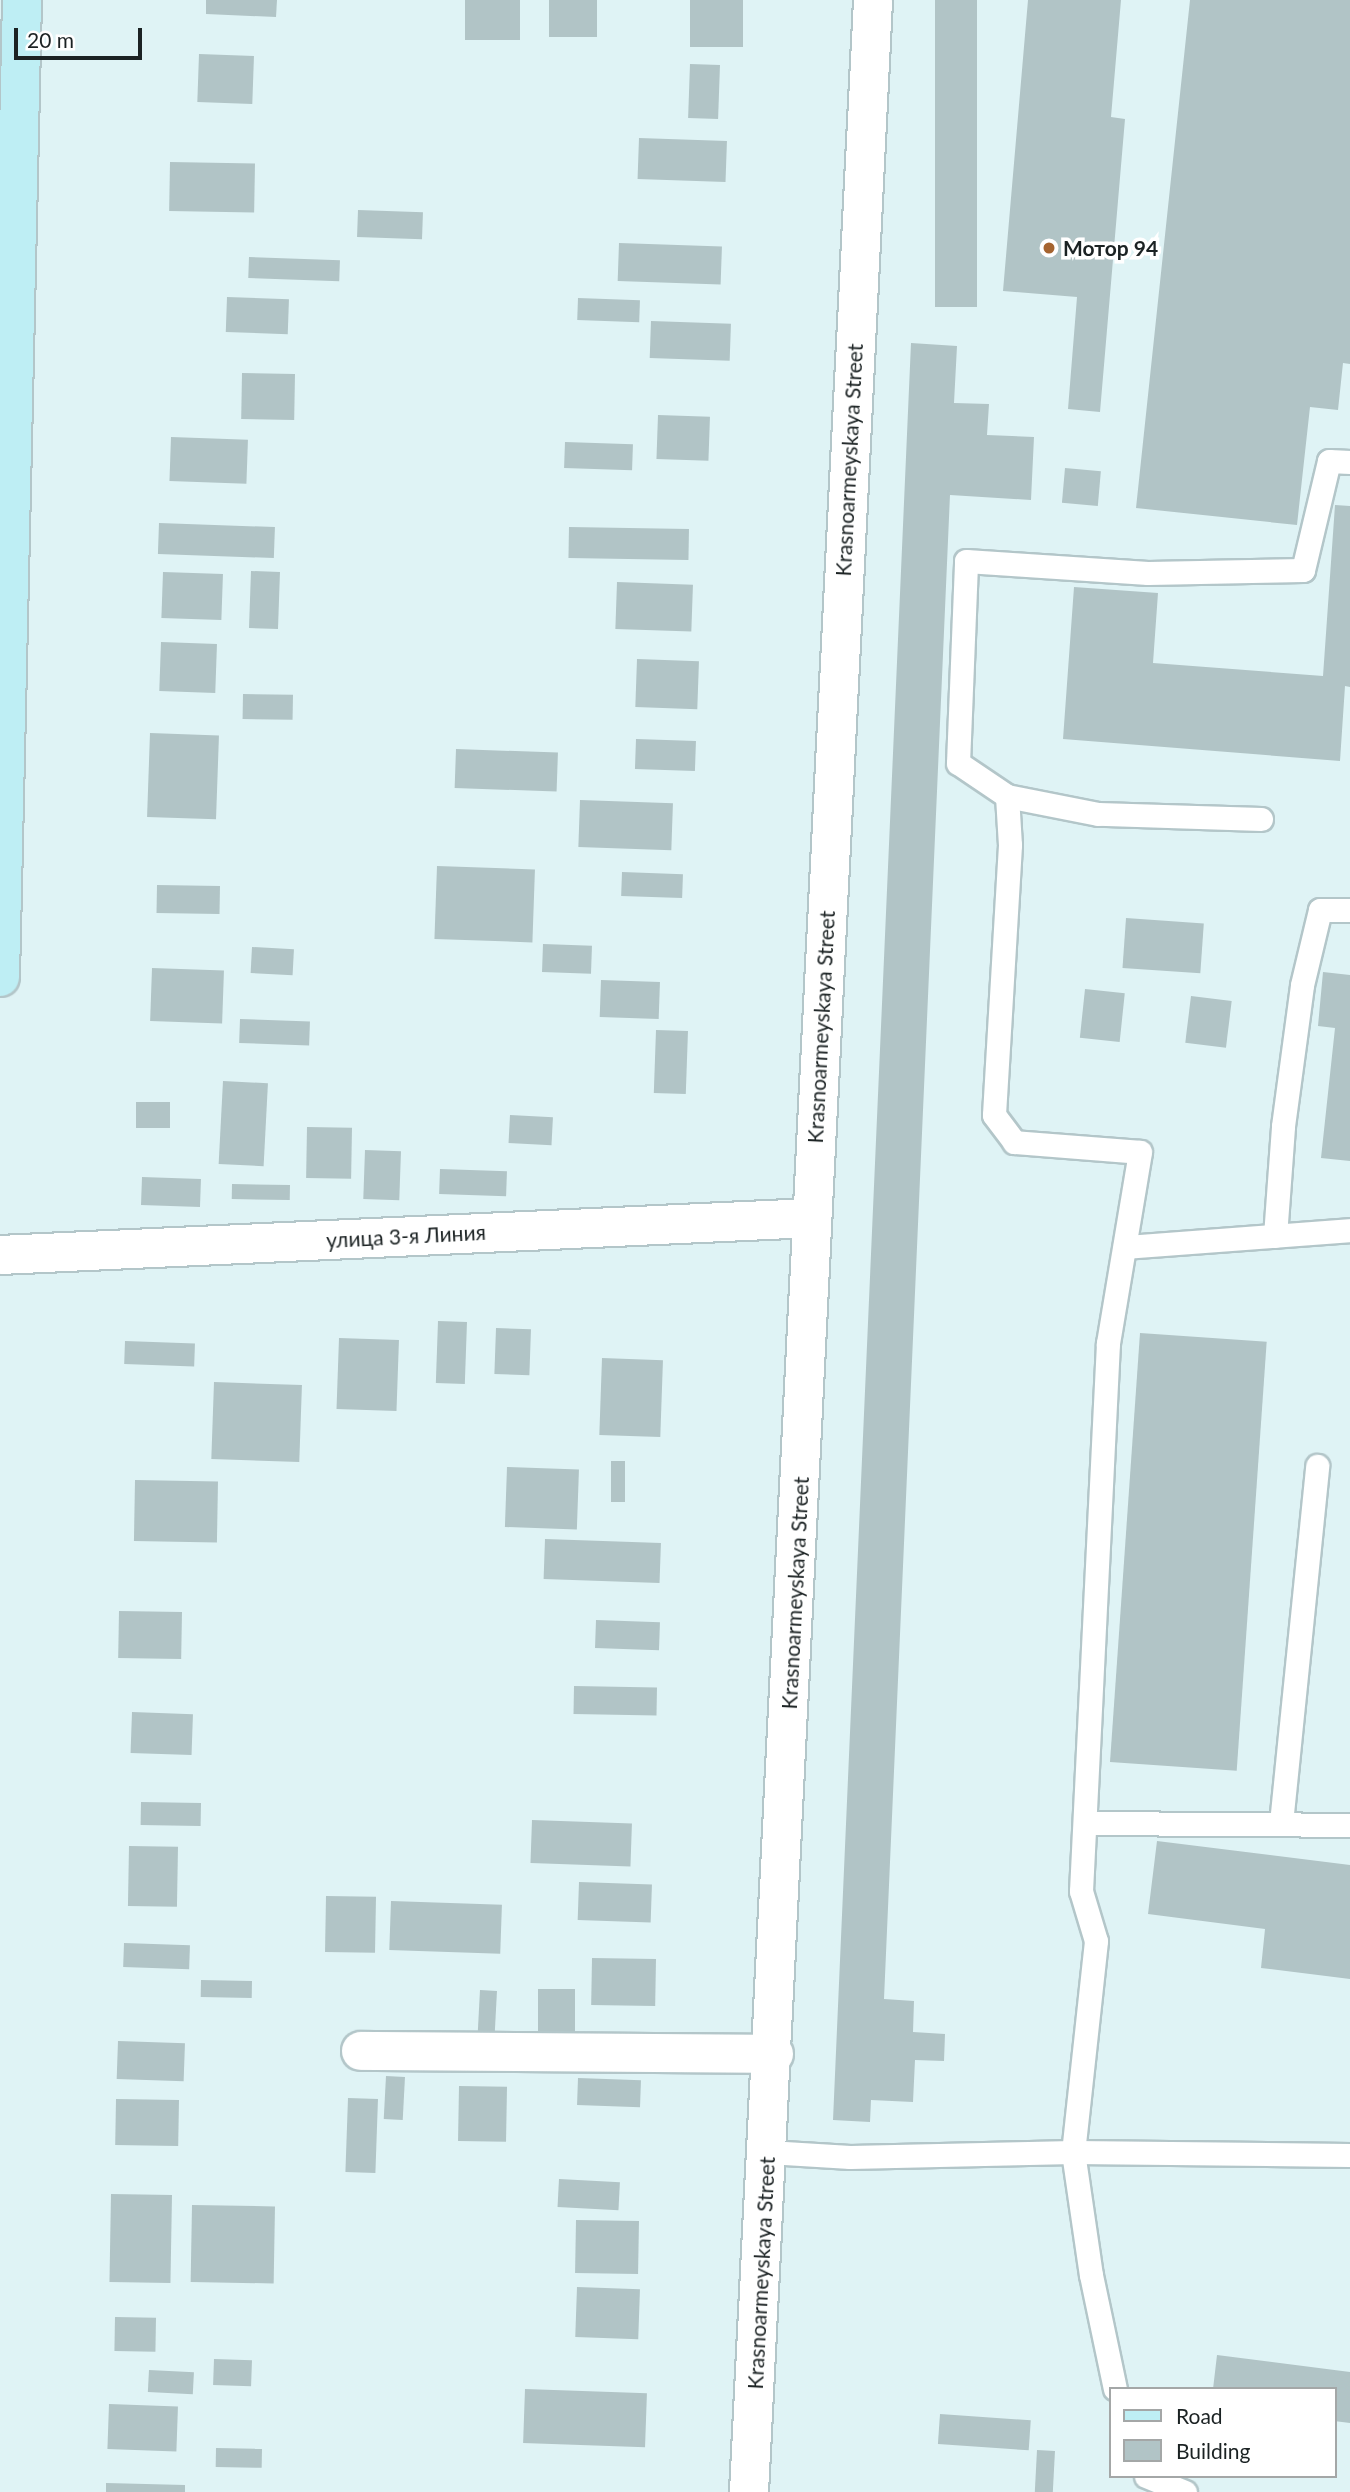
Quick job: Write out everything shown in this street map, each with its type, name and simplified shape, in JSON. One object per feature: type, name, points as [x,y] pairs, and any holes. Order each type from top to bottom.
[{"type":"main road","points":[[0,977],[5,502],[22,0]]},
{"type":"street","name":"Krasnoarmeyskaya Street","points":[[749,2492],[774,2054],[812,1218],[873,0]]},
{"type":"street","name":"улица 3-я Линия","points":[[0,1255],[812,1218]]},
{"type":"street","points":[[361,2051],[774,2054]]},
{"type":"lane","points":[[1261,818],[1098,814],[1007,796],[958,763],[966,561],[1149,573],[1303,570],[1329,461],[1350,462]]},
{"type":"lane","points":[[1007,796],[1010,845],[994,1115],[1014,1142],[1140,1152],[1108,1343],[1081,1891],[1096,1941],[1073,2152],[1091,2275],[1115,2387]]},
{"type":"lane","points":[[1275,1236],[1283,1126],[1302,985],[1320,911],[1350,910]]},
{"type":"lane","points":[[1125,1247],[1350,1230]]},
{"type":"lane","points":[[1281,1823],[1317,1466]]},
{"type":"lane","points":[[1085,1823],[1350,1825]]},
{"type":"lane","points":[[768,2152],[850,2157],[1073,2152],[1350,2155]]},
{"type":"lane","points":[[1151,2478],[1185,2492]]},
{"type":"building","points":[[206,0],[277,0],[276,17],[206,14]]},
{"type":"building","points":[[465,0],[520,0],[520,40],[465,40]]},
{"type":"building","points":[[549,0],[597,0],[597,37],[549,37]]},
{"type":"building","points":[[690,0],[743,0],[743,47],[690,47]]},
{"type":"building","points":[[935,0],[977,0],[977,307],[935,307]]},
{"type":"building","points":[[1028,0],[1121,0],[1111,117],[1125,119],[1100,412],[1068,409],[1077,297],[1003,291]]},
{"type":"building","points":[[1190,0],[1350,0],[1350,364],[1343,363],[1338,410],[1310,407],[1297,525],[1136,508]]},
{"type":"building","points":[[199,54],[254,56],[252,104],[197,102]]},
{"type":"building","points":[[690,64],[720,65],[718,119],[688,118]]},
{"type":"building","points":[[639,138],[727,141],[726,182],[638,179]]},
{"type":"building","points":[[170,162],[255,163],[254,212],[169,211]]},
{"type":"building","points":[[358,210],[423,212],[422,239],[357,237]]},
{"type":"building","points":[[619,243],[722,247],[721,285],[618,281]]},
{"type":"building","points":[[249,257],[340,260],[339,281],[248,278]]},
{"type":"building","points":[[227,297],[289,299],[288,334],[226,332]]},
{"type":"building","points":[[578,298],[640,300],[639,322],[577,320]]},
{"type":"building","points":[[651,321],[731,324],[730,361],[650,358]]},
{"type":"building","points":[[911,343],[957,346],[954,403],[989,404],[987,435],[1034,437],[1031,500],[950,495],[884,1999],[914,2001],[913,2032],[945,2034],[944,2061],[915,2060],[913,2102],[871,2100],[870,2122],[833,2120]]},
{"type":"building","points":[[242,373],[295,374],[294,420],[241,419]]},
{"type":"building","points":[[658,415],[710,417],[708,461],[656,459]]},
{"type":"building","points":[[171,437],[248,440],[246,484],[169,481]]},
{"type":"building","points":[[565,442],[633,444],[632,470],[564,468]]},
{"type":"building","points":[[1065,468],[1101,471],[1098,506],[1062,503]]},
{"type":"building","points":[[1335,505],[1350,506],[1350,687],[1345,686],[1340,761],[1063,739],[1074,587],[1158,593],[1153,663],[1323,676]]},
{"type":"building","points":[[159,523],[275,527],[274,558],[158,554]]},
{"type":"building","points":[[569,527],[689,529],[688,560],[568,558]]},
{"type":"building","points":[[251,571],[280,572],[278,629],[249,628]]},
{"type":"building","points":[[163,572],[223,574],[221,620],[161,618]]},
{"type":"building","points":[[617,582],[693,585],[691,632],[615,629]]},
{"type":"building","points":[[161,642],[217,644],[215,693],[159,691]]},
{"type":"building","points":[[637,659],[699,661],[697,709],[635,707]]},
{"type":"building","points":[[243,694],[293,695],[293,720],[243,719]]},
{"type":"building","points":[[150,733],[219,735],[216,819],[147,817]]},
{"type":"building","points":[[636,739],[696,741],[695,771],[635,769]]},
{"type":"building","points":[[456,749],[558,753],[557,792],[455,788]]},
{"type":"building","points":[[580,800],[673,803],[671,850],[578,847]]},
{"type":"building","points":[[437,866],[535,869],[532,942],[434,939]]},
{"type":"building","points":[[622,872],[683,874],[682,898],[621,896]]},
{"type":"building","points":[[157,885],[220,886],[220,914],[157,913]]},
{"type":"building","points":[[1126,918],[1204,923],[1200,973],[1123,968]]},
{"type":"building","points":[[543,944],[592,946],[591,974],[542,972]]},
{"type":"building","points":[[252,947],[294,949],[293,975],[251,973]]},
{"type":"building","points":[[152,968],[224,971],[222,1023],[150,1021]]},
{"type":"building","points":[[1323,972],[1350,975],[1350,1161],[1321,1158],[1335,1028],[1318,1026]]},
{"type":"building","points":[[601,980],[660,982],[659,1019],[600,1017]]},
{"type":"building","points":[[1085,989],[1125,993],[1120,1042],[1080,1038]]},
{"type":"building","points":[[1191,996],[1232,1001],[1226,1048],[1185,1043]]},
{"type":"building","points":[[240,1019],[310,1021],[309,1045],[239,1043]]},
{"type":"building","points":[[656,1030],[688,1031],[686,1094],[654,1093]]},
{"type":"building","points":[[223,1081],[268,1083],[264,1166],[219,1164]]},
{"type":"building","points":[[136,1102],[170,1102],[170,1128],[136,1128]]},
{"type":"building","points":[[510,1115],[553,1117],[551,1145],[509,1143]]},
{"type":"building","points":[[307,1127],[352,1128],[351,1179],[306,1178]]},
{"type":"building","points":[[365,1150],[401,1151],[399,1200],[363,1199]]},
{"type":"building","points":[[440,1169],[507,1171],[506,1196],[439,1194]]},
{"type":"building","points":[[142,1177],[201,1179],[200,1207],[141,1205]]},
{"type":"building","points":[[232,1184],[290,1185],[290,1200],[232,1199]]},
{"type":"building","points":[[438,1321],[467,1322],[465,1384],[436,1383]]},
{"type":"building","points":[[496,1328],[531,1329],[529,1375],[494,1374]]},
{"type":"building","points":[[1140,1333],[1267,1342],[1237,1771],[1110,1762]]},
{"type":"building","points":[[339,1338],[399,1340],[396,1411],[337,1409]]},
{"type":"building","points":[[125,1341],[195,1343],[194,1366],[124,1364]]},
{"type":"building","points":[[602,1358],[663,1360],[660,1437],[599,1435]]},
{"type":"building","points":[[214,1382],[302,1385],[299,1462],[211,1459]]},
{"type":"building","points":[[611,1461],[625,1461],[625,1502],[611,1502]]},
{"type":"building","points":[[507,1467],[579,1470],[577,1529],[505,1527]]},
{"type":"building","points":[[135,1480],[218,1481],[217,1542],[134,1541]]},
{"type":"building","points":[[545,1539],[661,1543],[660,1583],[544,1579]]},
{"type":"building","points":[[119,1611],[182,1612],[181,1659],[118,1658]]},
{"type":"building","points":[[596,1620],[660,1622],[659,1650],[595,1648]]},
{"type":"building","points":[[574,1686],[657,1687],[656,1715],[574,1714]]},
{"type":"building","points":[[132,1712],[193,1714],[192,1755],[131,1753]]},
{"type":"building","points":[[141,1802],[201,1803],[201,1826],[141,1825]]},
{"type":"building","points":[[532,1820],[632,1823],[630,1866],[530,1863]]},
{"type":"building","points":[[1157,1841],[1350,1865],[1350,1979],[1261,1968],[1265,1929],[1148,1914]]},
{"type":"building","points":[[129,1846],[178,1847],[177,1907],[128,1906]]},
{"type":"building","points":[[579,1882],[652,1885],[651,1923],[578,1920]]},
{"type":"building","points":[[326,1896],[376,1897],[375,1953],[325,1952]]},
{"type":"building","points":[[391,1901],[502,1905],[500,1954],[389,1950]]},
{"type":"building","points":[[124,1943],[190,1945],[189,1969],[123,1967]]},
{"type":"building","points":[[592,1958],[656,1959],[655,2006],[591,2005]]},
{"type":"building","points":[[201,1980],[252,1981],[252,1998],[201,1997]]},
{"type":"building","points":[[538,1989],[575,1989],[575,2036],[538,2036]]},
{"type":"building","points":[[480,1990],[497,1991],[495,2034],[478,2033]]},
{"type":"building","points":[[118,2041],[185,2043],[184,2081],[117,2079]]},
{"type":"building","points":[[386,2076],[405,2077],[403,2120],[384,2119]]},
{"type":"building","points":[[578,2078],[641,2080],[640,2107],[577,2105]]},
{"type":"building","points":[[459,2086],[507,2087],[506,2142],[458,2141]]},
{"type":"building","points":[[348,2098],[378,2099],[375,2173],[345,2172]]},
{"type":"building","points":[[116,2099],[179,2100],[178,2146],[115,2145]]},
{"type":"building","points":[[559,2179],[620,2182],[618,2210],[558,2207]]},
{"type":"building","points":[[111,2194],[172,2195],[170,2283],[109,2282]]},
{"type":"building","points":[[192,2205],[275,2206],[274,2283],[191,2282]]},
{"type":"building","points":[[576,2220],[639,2221],[638,2274],[575,2273]]},
{"type":"building","points":[[577,2287],[640,2289],[638,2339],[575,2337]]},
{"type":"building","points":[[115,2317],[156,2318],[155,2352],[114,2351]]},
{"type":"building","points":[[1217,2355],[1350,2372],[1350,2423],[1336,2421],[1336,2387],[1213,2387]]},
{"type":"building","points":[[214,2359],[252,2360],[251,2386],[213,2385]]},
{"type":"building","points":[[149,2370],[194,2372],[193,2394],[148,2392]]},
{"type":"building","points":[[525,2389],[647,2393],[645,2447],[523,2443]]},
{"type":"building","points":[[109,2404],[178,2406],[176,2451],[107,2449]]},
{"type":"building","points":[[940,2414],[1031,2420],[1029,2450],[938,2444]]},
{"type":"building","points":[[216,2448],[262,2449],[262,2468],[216,2467]]},
{"type":"building","points":[[1037,2450],[1055,2451],[1053,2492],[1035,2492]]},
{"type":"building","points":[[106,2483],[185,2485],[185,2492],[106,2492]]},
{"type":"place","name":"Мотор 94","points":[[1049,248]]}]
